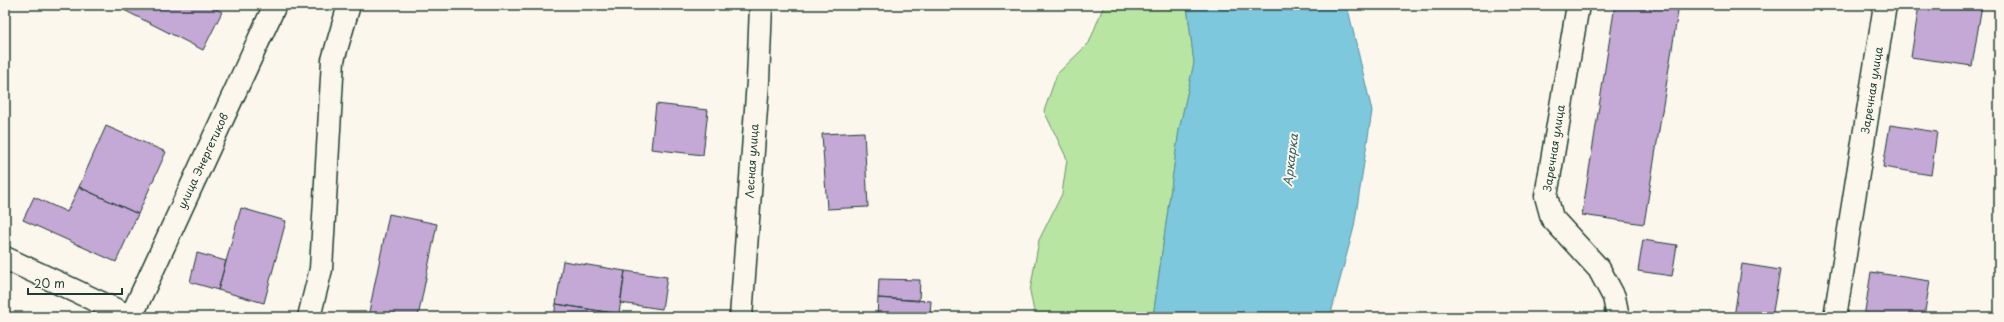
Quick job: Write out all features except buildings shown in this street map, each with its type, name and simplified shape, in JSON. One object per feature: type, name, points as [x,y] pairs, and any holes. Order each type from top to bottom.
[{"type":"street","name":"улица Энергетиков","points":[[131,317],[275,5]]},
{"type":"street","points":[[309,317],[321,269],[333,60],[349,5]]},
{"type":"street","name":"Лесная улица","points":[[740,317],[758,81],[761,5]]},
{"type":"street","name":"Заречная улица","points":[[1578,5],[1546,196],[1552,218],[1599,269],[1614,297],[1618,317]]},
{"type":"street","name":"Заречная улица","points":[[1835,317],[1885,5]]},
{"type":"street","points":[[5,258],[131,317]]},
{"type":"green space","points":[[1104,5],[1187,5],[1194,63],[1179,130],[1153,317],[1035,317],[1030,291],[1039,240],[1062,194],[1067,159],[1044,111],[1057,74],[1089,43]]},
{"type":"water","name":"Аркарка","points":[[1187,5],[1347,5],[1372,111],[1354,227],[1330,317],[1153,317],[1179,130],[1194,63]]}]
